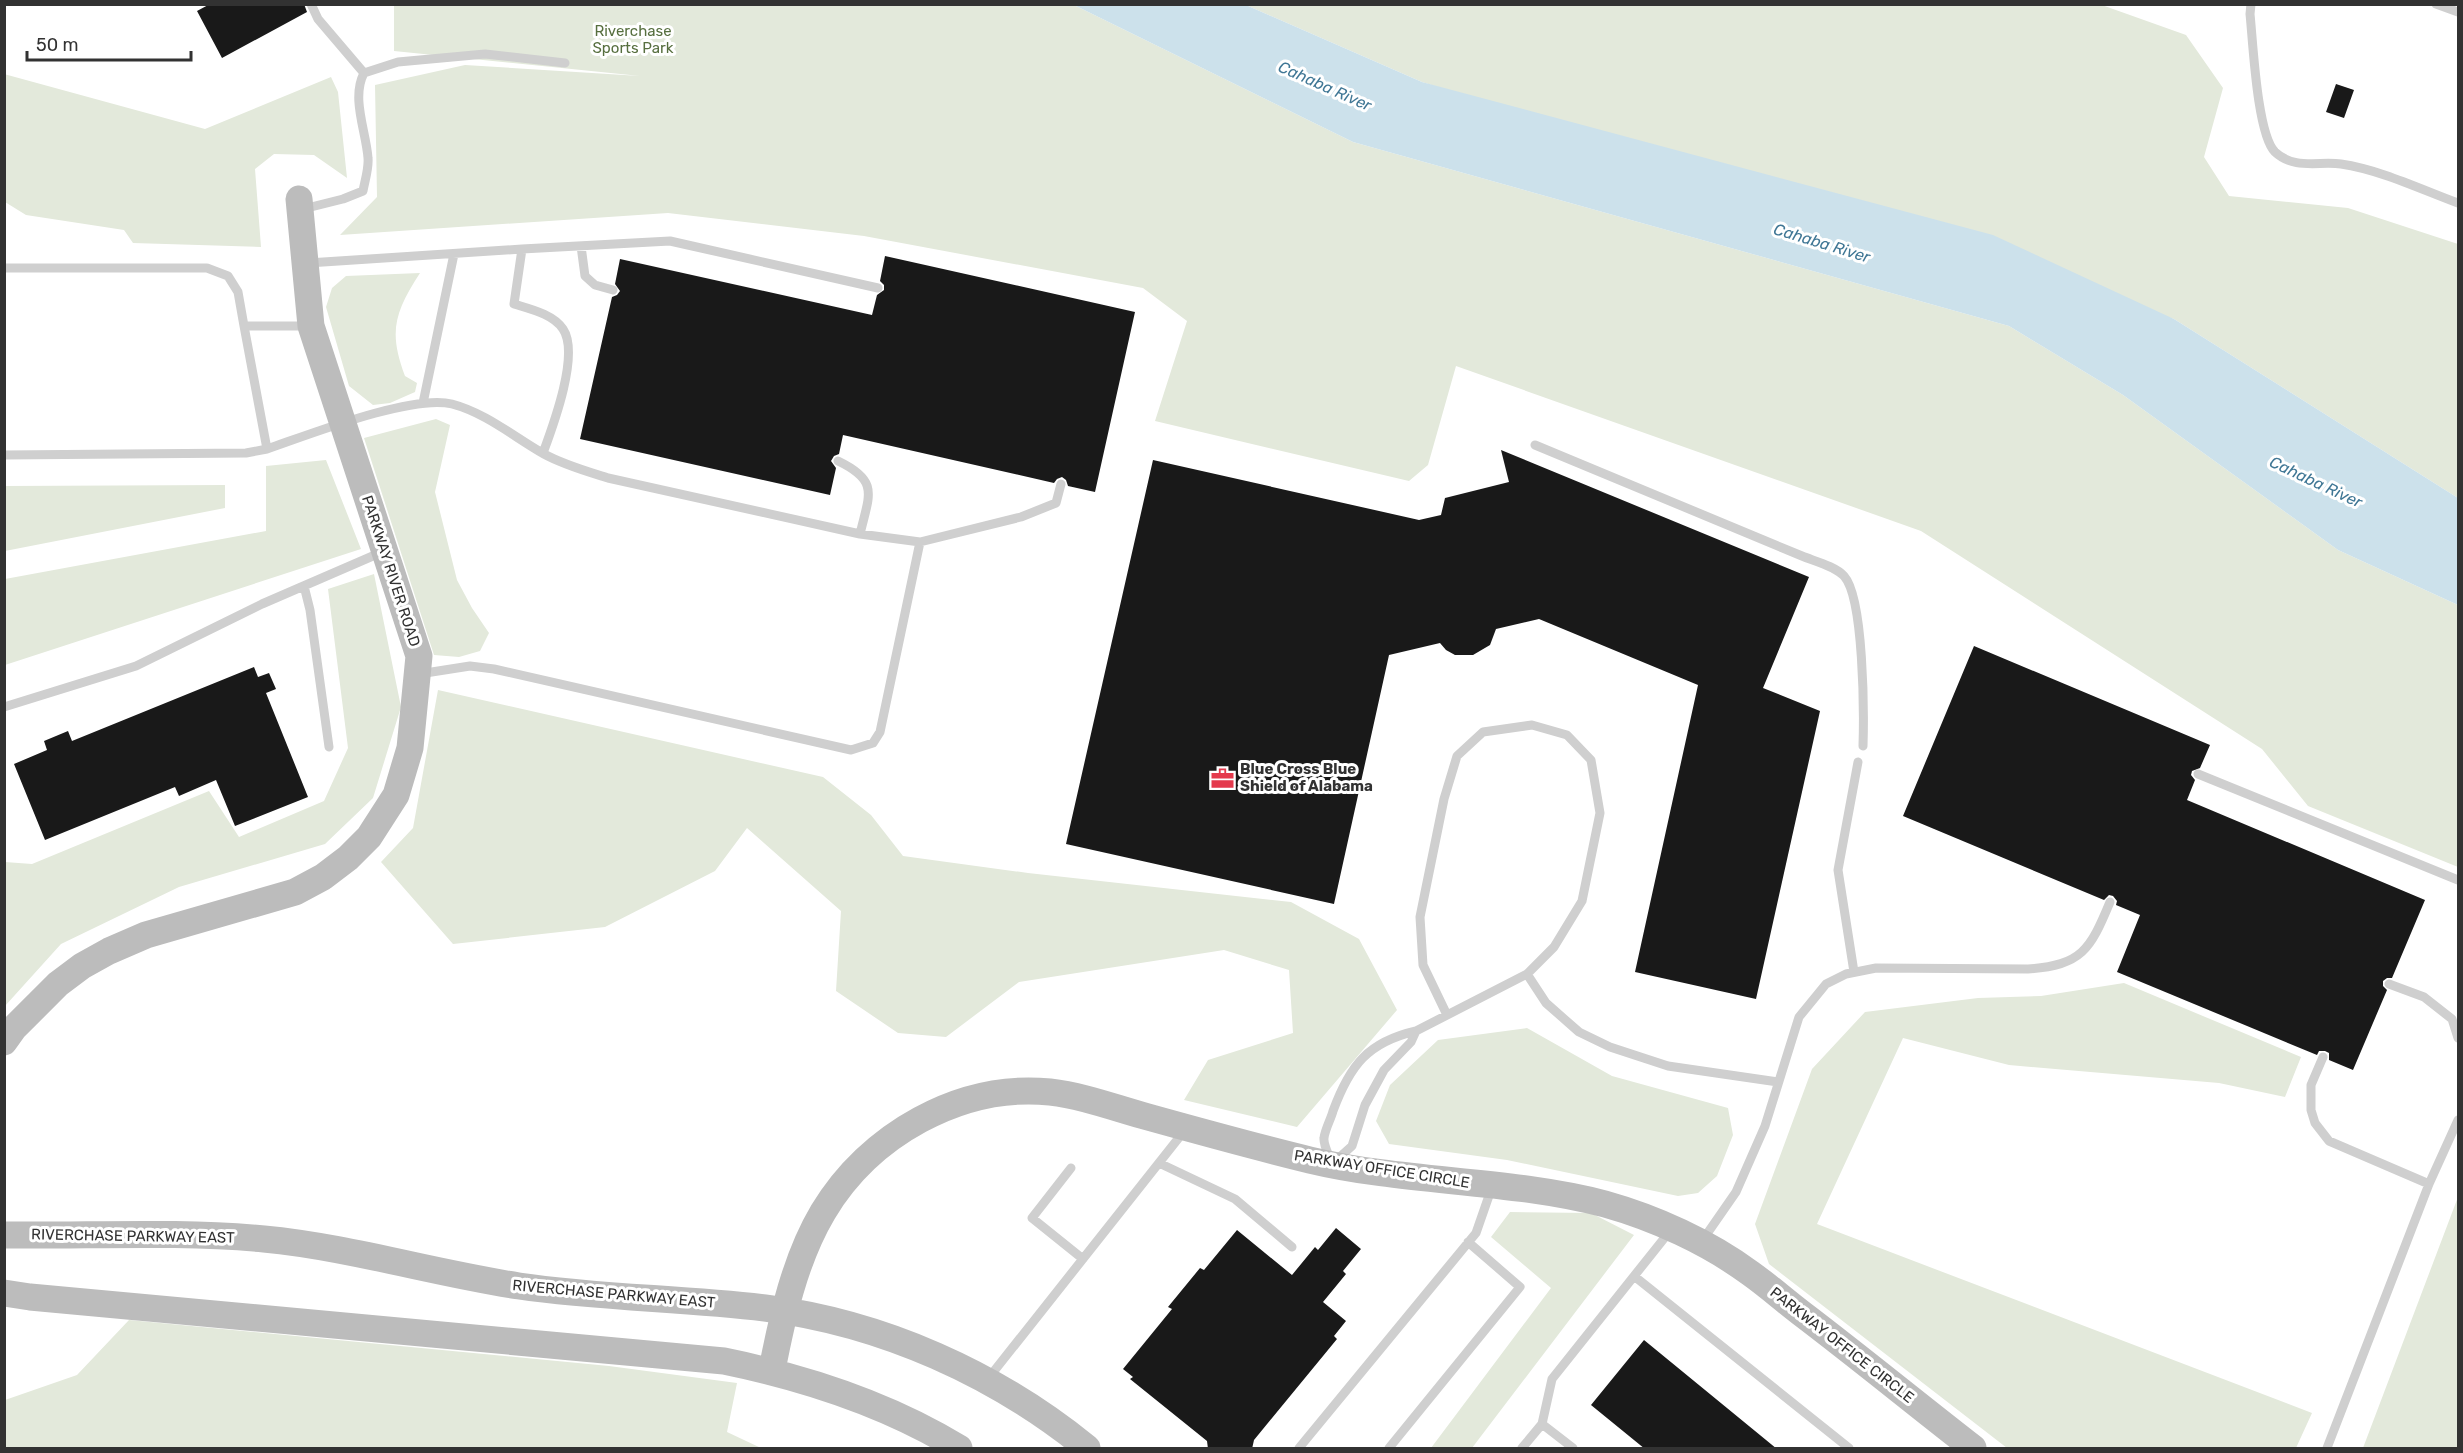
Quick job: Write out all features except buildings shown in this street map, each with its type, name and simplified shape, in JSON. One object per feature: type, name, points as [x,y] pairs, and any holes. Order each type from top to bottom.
[{"type":"street","name":"PARKWAY RIVER ROAD","points":[[4,1042],[14,1028],[58,984],[82,966],[109,951],[146,934],[295,892],[323,877],[348,858],[369,837],[396,795],[410,748],[419,656],[311,326],[300,204]]},
{"type":"street","name":"PARKWAY OFFICE CIRCLE","points":[[772,1370],[802,1257],[823,1212],[843,1183],[886,1142],[935,1112],[996,1094],[1048,1092],[1094,1099],[1187,1128],[1332,1164],[1555,1193],[1607,1205],[1650,1219],[1701,1243],[1749,1272],[1859,1357],[1972,1449]]},
{"type":"street","name":"RIVERCHASE PARKWAY EAST","points":[[4,1235],[140,1233],[265,1239],[308,1245],[517,1286],[578,1294],[693,1301],[786,1311],[848,1324],[882,1335],[987,1380],[1026,1403],[1086,1449]]},
{"type":"street","points":[[4,1293],[724,1361],[803,1378],[883,1408],[936,1434],[959,1449]]},
{"type":"lane","points":[[311,4],[318,19],[364,73]]},
{"type":"lane","points":[[2251,4],[2250,14],[2263,126],[2274,151],[2286,159],[2308,165],[2337,164],[2358,167],[2458,202]]},
{"type":"lane","points":[[2436,4],[2458,12]]},
{"type":"lane","points":[[300,204],[343,199],[363,191],[369,161],[360,111],[359,84],[364,73],[398,62],[485,54],[565,63]]},
{"type":"lane","points":[[306,263],[670,241],[878,288]]},
{"type":"lane","points":[[581,246],[585,276],[596,285],[613,290]]},
{"type":"lane","points":[[522,249],[514,304],[534,310],[554,320],[563,329],[569,346],[562,400],[543,453]]},
{"type":"lane","points":[[423,402],[454,254]]},
{"type":"lane","points":[[4,268],[207,268],[228,276],[238,292],[267,449]]},
{"type":"lane","points":[[244,326],[311,326]]},
{"type":"lane","points":[[4,455],[246,453],[267,449],[343,423],[423,402],[451,404],[470,410],[543,453],[570,466],[608,478],[860,534],[920,542],[1021,517],[1056,503],[1061,484]]},
{"type":"lane","points":[[1535,444],[1802,556],[1844,576],[1853,594],[1861,651],[1863,746]]},
{"type":"lane","points":[[838,462],[855,470],[867,482],[869,495],[860,534]]},
{"type":"lane","points":[[417,675],[470,666],[494,669],[851,750],[873,743],[880,732],[920,542]]},
{"type":"lane","points":[[4,707],[136,666],[304,585],[384,550]]},
{"type":"lane","points":[[304,585],[310,610],[329,747]]},
{"type":"lane","points":[[1416,1031],[1411,1042],[1384,1070],[1365,1105],[1352,1146],[1332,1164],[1324,1139],[1339,1095],[1350,1073],[1365,1054],[1392,1036],[1416,1031],[1527,974],[1554,947],[1582,901],[1600,813],[1591,760],[1567,735],[1532,725],[1483,732],[1457,756],[1444,799],[1420,917],[1423,965],[1447,1015]]},
{"type":"lane","points":[[1854,972],[1838,870],[1858,762]]},
{"type":"lane","points":[[2198,774],[2458,880]]},
{"type":"lane","points":[[1701,1243],[1736,1192],[1765,1126],[1799,1017],[1826,984],[1854,972],[1876,968],[2028,969],[2052,967],[2075,959],[2087,949],[2110,902]]},
{"type":"lane","points":[[1527,974],[1546,1003],[1579,1032],[1610,1047],[1668,1066],[1778,1082]]},
{"type":"lane","points":[[2389,984],[2424,997],[2452,1019],[2458,1038]]},
{"type":"lane","points":[[2323,1058],[2311,1085],[2311,1110],[2315,1123],[2329,1141],[2429,1184]]},
{"type":"lane","points":[[2327,1449],[2429,1184],[2458,1120]]},
{"type":"lane","points":[[987,1380],[1187,1128]]},
{"type":"lane","points":[[1159,1163],[1235,1199],[1292,1247]]},
{"type":"lane","points":[[1071,1168],[1032,1218],[1083,1259]]},
{"type":"lane","points":[[1299,1449],[1476,1233],[1493,1185]]},
{"type":"lane","points":[[1522,1449],[1542,1424],[1552,1379],[1672,1229]]},
{"type":"lane","points":[[1389,1449],[1520,1287],[1468,1242]]},
{"type":"lane","points":[[1634,1276],[1849,1449]]},
{"type":"lane","points":[[1542,1424],[1573,1449]]},
{"type":"green space","points":[[2099,4],[2186,35],[2223,88],[2204,157],[2229,196],[2348,208],[2458,244],[2458,498],[2174,319],[1422,82],[1246,5]]},
{"type":"green space","name":"Riverchase Sports Park","points":[[394,5],[1074,5],[1353,142],[2009,326],[2123,395],[2338,550],[2458,605],[2458,867],[2308,806],[2262,749],[1921,531],[1456,366],[1428,465],[1409,481],[1155,421],[1187,321],[1143,288],[864,236],[668,213],[340,235],[377,197],[375,85],[465,65],[640,76],[394,51]]},
{"type":"green space","points":[[4,74],[205,129],[331,77],[338,92],[347,178],[314,155],[274,154],[255,169],[261,247],[133,243],[124,230],[26,215],[5,202]]},
{"type":"green space","points":[[420,273],[400,311],[396,334],[405,376],[417,383],[415,392],[390,403],[373,405],[349,386],[326,307],[332,288],[346,276]]},
{"type":"green space","points":[[436,419],[450,425],[435,492],[457,580],[489,633],[480,651],[459,657],[434,655],[364,438]]},
{"type":"green space","points":[[326,460],[361,549],[5,665],[5,579],[266,531],[266,466]]},
{"type":"green space","points":[[225,485],[225,508],[5,551],[5,486]]},
{"type":"green space","points":[[374,574],[401,707],[373,798],[325,844],[179,887],[61,944],[5,1006],[5,862],[32,864],[209,791],[239,837],[324,801],[348,748],[328,589]]},
{"type":"green space","points":[[438,690],[823,777],[871,815],[903,856],[1028,873],[1291,902],[1359,939],[1397,1010],[1297,1127],[1184,1100],[1208,1060],[1293,1033],[1289,970],[1224,950],[1019,982],[946,1037],[898,1033],[836,991],[841,911],[747,828],[715,871],[605,927],[453,944],[381,862],[413,828]]},
{"type":"green space","points":[[2124,983],[2301,1057],[2285,1097],[2219,1083],[2009,1065],[1903,1038],[1817,1224],[2312,1413],[2296,1448],[2007,1448],[1769,1264],[1755,1224],[1812,1069],[1865,1012],[1978,998],[2041,996]]},
{"type":"green space","points":[[1527,1028],[1612,1076],[1728,1108],[1733,1135],[1717,1176],[1698,1193],[1678,1196],[1507,1160],[1389,1144],[1376,1121],[1390,1085],[1438,1040]]},
{"type":"green space","points":[[2458,1197],[2458,1448],[2363,1448]]},
{"type":"green space","points":[[1510,1212],[1591,1213],[1634,1235],[1472,1448],[1431,1448],[1551,1288],[1491,1237]]},
{"type":"green space","points":[[129,1320],[609,1366],[737,1383],[727,1432],[761,1448],[5,1448],[5,1400],[77,1375]]},
{"type":"water","name":"Cahaba River","points":[[1074,5],[1246,5],[1422,82],[1993,235],[2174,319],[2458,498],[2458,605],[2338,550],[2123,395],[2009,326],[1353,142]]},
{"type":"place","name":"Blue Cross Blue Shield of Alabama","points":[[1222,778]]}]
